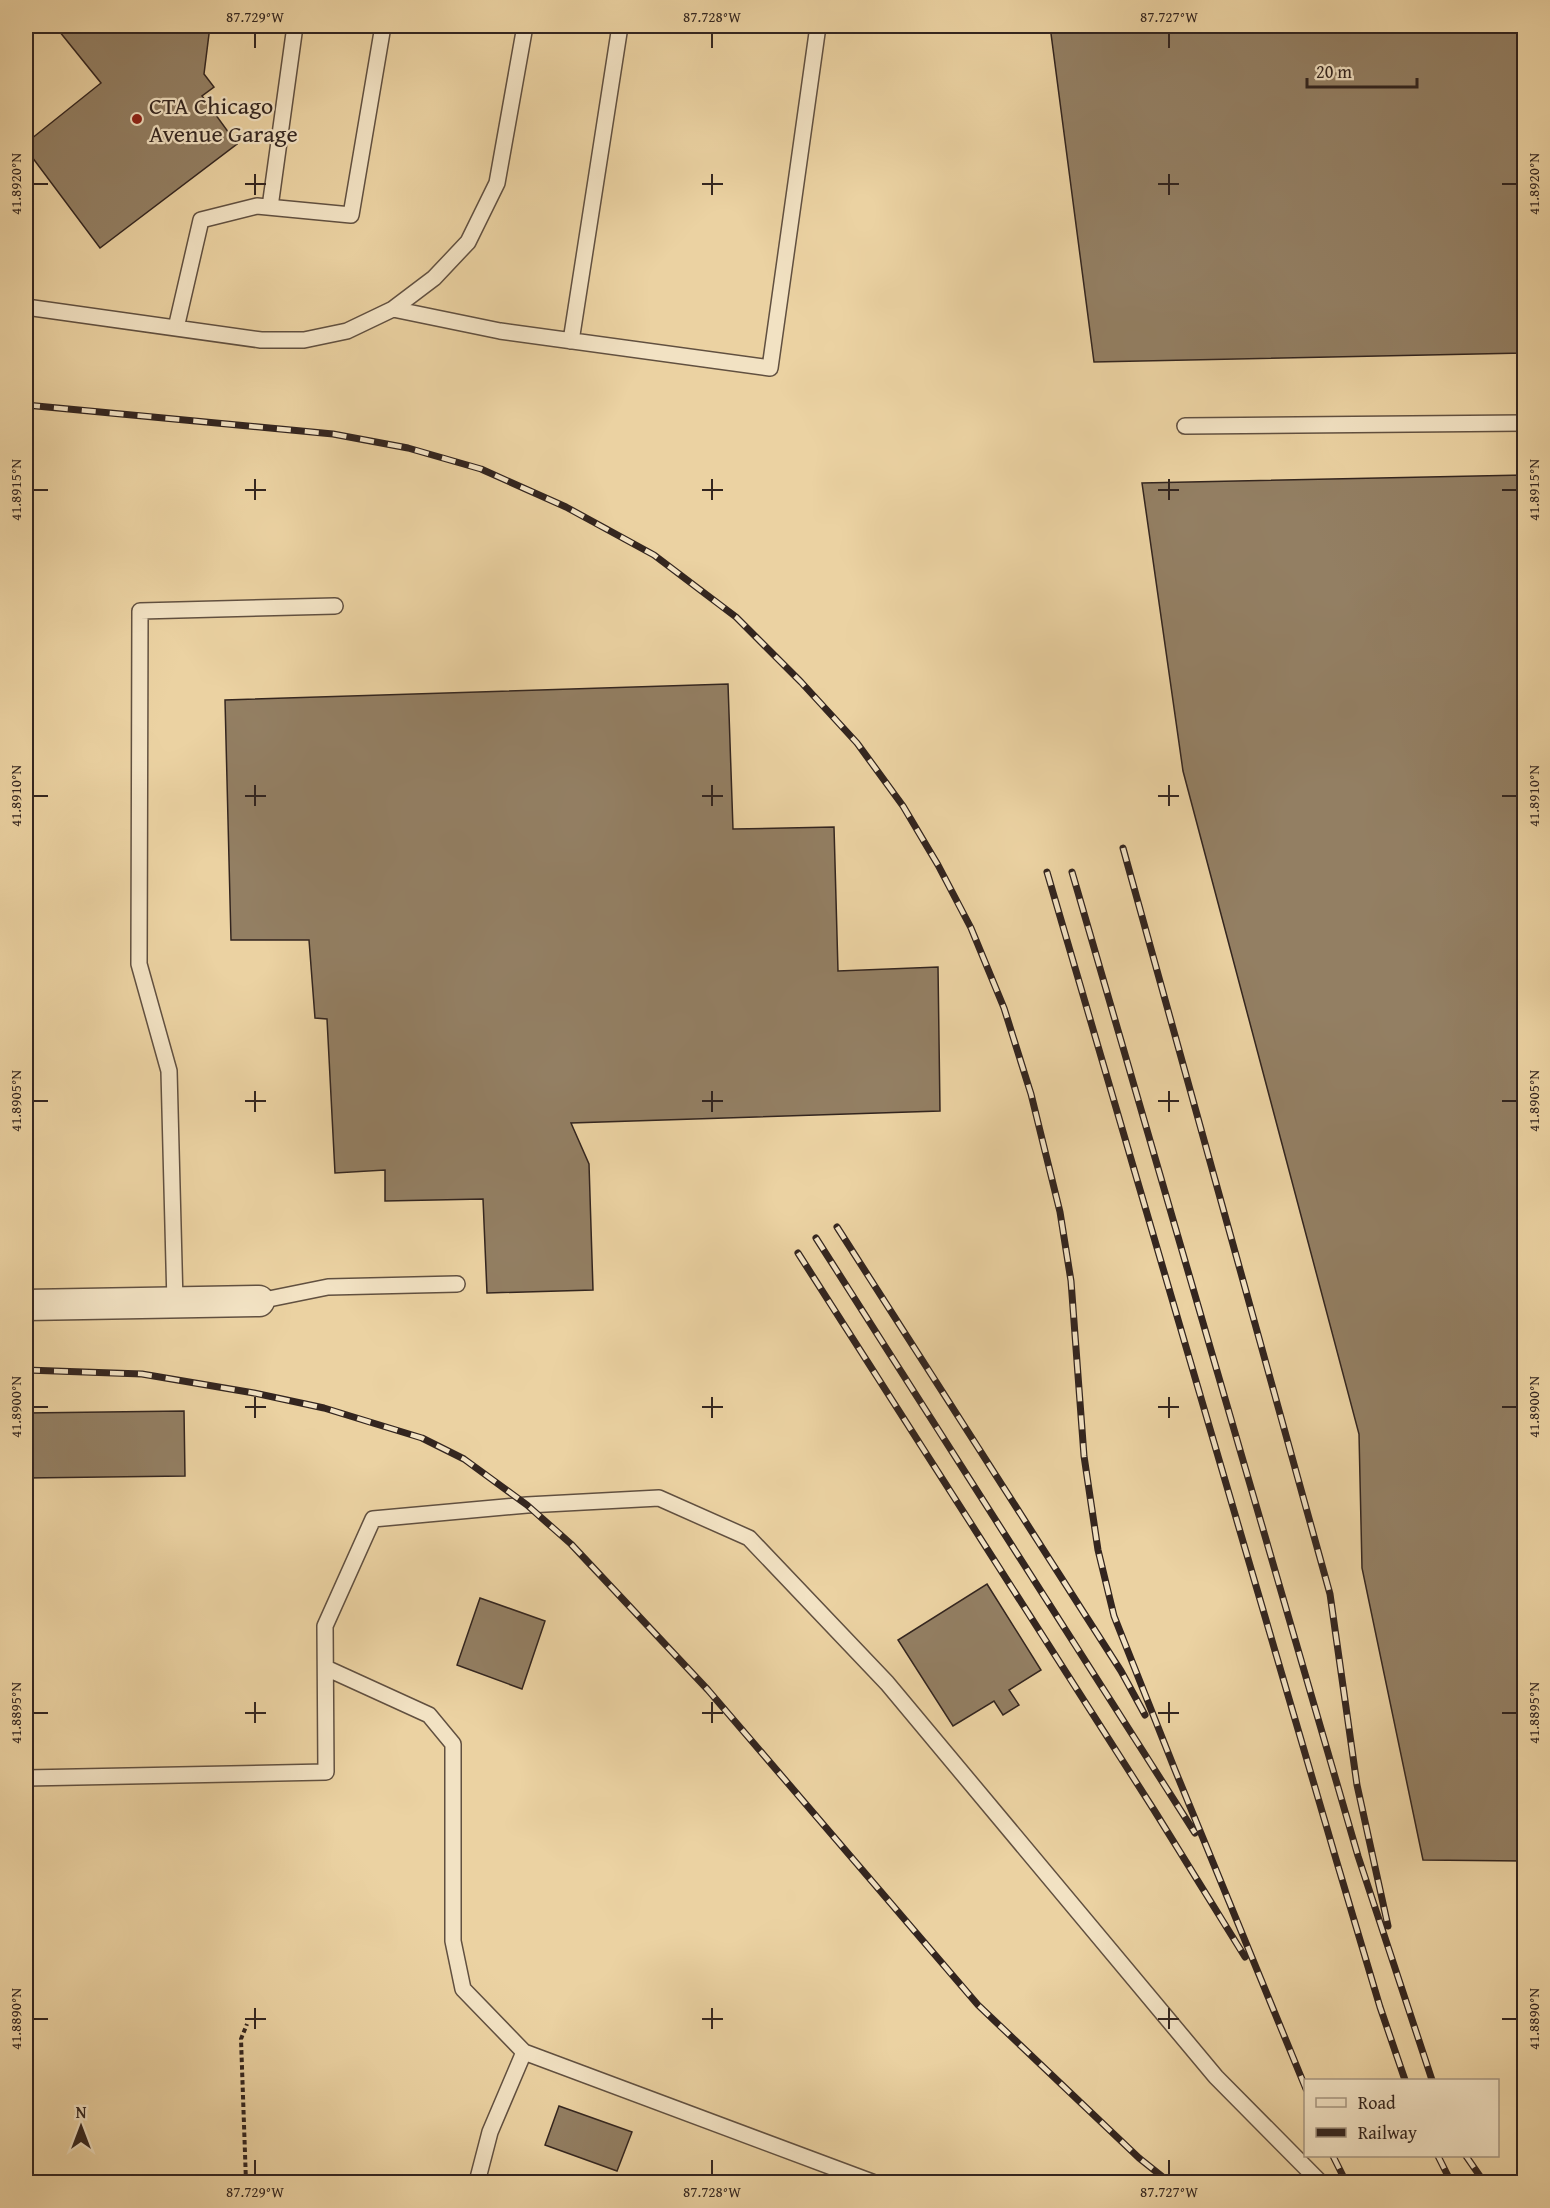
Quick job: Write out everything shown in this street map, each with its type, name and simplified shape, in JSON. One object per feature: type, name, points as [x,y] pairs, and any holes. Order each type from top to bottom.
[{"type":"street","points":[[26,1305],[259,1301]]},
{"type":"lane","points":[[270,207],[295,26]]},
{"type":"lane","points":[[177,328],[201,220],[257,206],[351,215],[383,26]]},
{"type":"lane","points":[[26,307],[261,340],[304,340],[347,331],[393,309],[434,278],[468,242],[497,183],[525,26]]},
{"type":"lane","points":[[571,341],[620,26]]},
{"type":"lane","points":[[393,309],[500,331],[770,368],[818,26]]},
{"type":"lane","points":[[1185,426],[1524,423]]},
{"type":"lane","points":[[175,1303],[169,1071],[139,964],[140,611],[336,606]]},
{"type":"lane","points":[[259,1301],[328,1287],[458,1284]]},
{"type":"lane","points":[[26,1778],[326,1772],[326,1626],[373,1518],[527,1505],[659,1498],[749,1538],[887,1683],[1216,2078],[1320,2182]]},
{"type":"lane","points":[[326,1668],[429,1715],[453,1744],[453,1941],[464,1989],[524,2052],[872,2182]]},
{"type":"lane","points":[[477,2182],[490,2132],[524,2052]]},
{"type":"path","points":[[246,2182],[241,2039],[247,2024]]},
{"type":"building","points":[[26,26],[32,26],[26,66]]},
{"type":"building","name":"CTA Chicago Avenue Garage","points":[[55,26],[210,26],[204,74],[214,87],[202,96],[237,144],[100,248],[26,149],[26,143],[101,83]]},
{"type":"building","points":[[1050,26],[1524,26],[1524,353],[1094,362]]},
{"type":"building","points":[[1524,475],[1524,1861],[1423,1860],[1362,1568],[1359,1434],[1183,771],[1142,483]]},
{"type":"building","points":[[728,684],[733,829],[834,827],[838,971],[938,967],[940,1111],[571,1123],[589,1164],[593,1290],[487,1293],[483,1199],[385,1201],[385,1170],[335,1173],[327,1019],[315,1018],[309,940],[231,940],[225,700]]},
{"type":"building","points":[[184,1411],[185,1476],[26,1478],[26,1413]]},
{"type":"building","points":[[987,1584],[1041,1670],[1009,1690],[1019,1705],[1003,1715],[994,1701],[953,1726],[898,1640]]},
{"type":"building","points":[[480,1598],[545,1621],[522,1689],[457,1665]]},
{"type":"building","points":[[559,2106],[632,2132],[617,2171],[545,2145]]},
{"type":"railway","points":[[26,405],[333,434],[408,448],[481,469],[566,507],[654,555],[736,617],[801,682],[857,743],[903,806],[938,865],[971,928],[1004,1008],[1031,1094],[1060,1212],[1071,1281],[1084,1456],[1098,1550],[1114,1616],[1304,2084]]},
{"type":"railway","points":[[1123,848],[1330,1594],[1357,1785],[1388,1926]]},
{"type":"railway","points":[[1047,872],[1338,1866],[1380,2007],[1405,2079]]},
{"type":"railway","points":[[1072,872],[1358,1856],[1432,2079]]},
{"type":"railway","points":[[837,1227],[1121,1671],[1145,1715]]},
{"type":"railway","points":[[816,1238],[1195,1833]]},
{"type":"railway","points":[[798,1253],[1154,1810],[1245,1957]]},
{"type":"railway","points":[[26,1370],[142,1374],[254,1393],[324,1408],[422,1438],[464,1459],[527,1505],[571,1544],[708,1690],[978,2005],[1139,2158],[1169,2182]]},
{"type":"railway","points":[[1334,2157],[1346,2182]]},
{"type":"railway","points":[[1438,2157],[1451,2182]]},
{"type":"railway","points":[[1467,2157],[1484,2182]]},
{"type":"place","name":"CTA Chicago Avenue Garage","points":[[137,119]]}]
